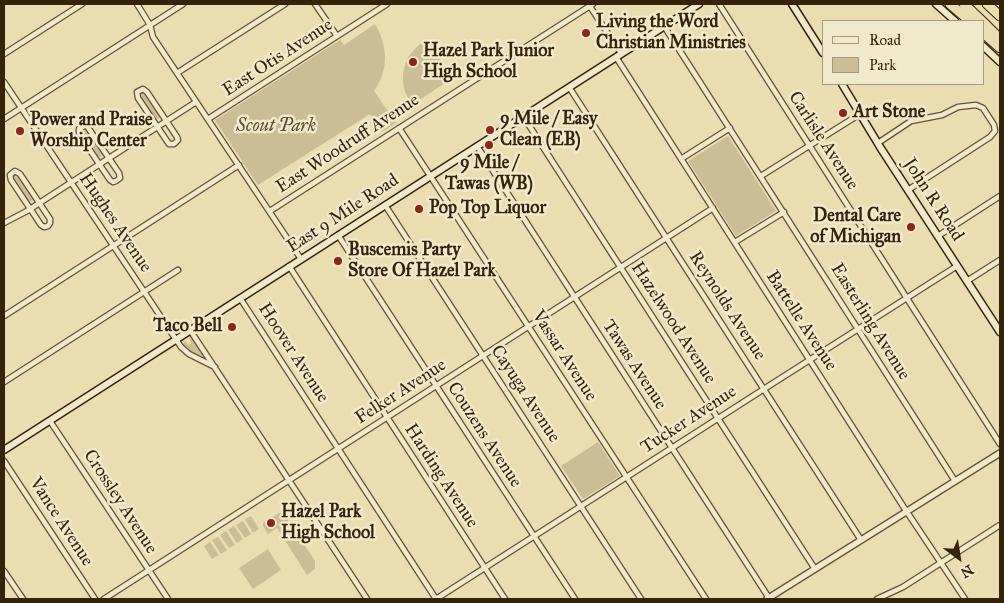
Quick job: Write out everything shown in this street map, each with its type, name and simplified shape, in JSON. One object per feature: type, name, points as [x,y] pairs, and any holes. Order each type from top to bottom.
[{"type":"highway","points":[[950,4],[969,20]]},
{"type":"highway","points":[[964,4],[980,20]]},
{"type":"highway","points":[[987,4],[1000,16]]},
{"type":"highway","points":[[984,24],[1000,38]]},
{"type":"highway","points":[[984,34],[1000,48]]},
{"type":"main road","name":"East 9 Mile Road","points":[[4,450],[699,4]]},
{"type":"main road","points":[[792,4],[822,51]]},
{"type":"main road","points":[[936,4],[954,20]]},
{"type":"main road","points":[[984,47],[1000,62]]},
{"type":"main road","name":"John R Road","points":[[843,85],[908,190],[999,327]]},
{"type":"street","points":[[4,54],[82,4]]},
{"type":"street","points":[[137,4],[150,25],[153,37],[301,259]]},
{"type":"street","points":[[4,119],[182,4]]},
{"type":"street","points":[[177,73],[285,4]]},
{"type":"street","points":[[316,4],[337,36]]},
{"type":"street","name":"East Otis Avenue","points":[[208,119],[387,4]]},
{"type":"street","name":"Carlisle Avenue","points":[[719,4],[1000,444]]},
{"type":"street","name":"Battelle Avenue","points":[[590,5],[618,55],[682,159],[907,512],[965,599]]},
{"type":"street","name":"East Woodruff Avenue","points":[[270,211],[590,5]]},
{"type":"street","name":"Easterling Avenue","points":[[664,26],[955,481]]},
{"type":"street","name":"Hughes Avenue","points":[[4,82],[182,348],[189,354],[214,367]]},
{"type":"street","name":"Reynolds Avenue","points":[[569,87],[861,540]]},
{"type":"street","points":[[143,89],[147,92],[178,140],[174,144],[169,144],[157,127],[137,96],[137,92],[143,89]]},
{"type":"street","points":[[4,223],[30,209],[196,102]]},
{"type":"street","points":[[878,142],[911,121],[945,114],[962,106],[980,106],[994,125],[995,131],[990,137],[908,190]]},
{"type":"street","points":[[761,176],[860,114]]},
{"type":"street","name":"Hazelwood Avenue","points":[[523,116],[815,569]]},
{"type":"street","points":[[87,126],[89,128],[120,178],[116,181],[111,181],[100,164],[80,134],[79,129],[87,126]]},
{"type":"street","name":"Vassar Avenue","points":[[399,128],[706,599]]},
{"type":"street","points":[[682,159],[730,128]]},
{"type":"street","name":"Tawas Avenue","points":[[477,146],[768,599]]},
{"type":"street","points":[[4,316],[239,165]]},
{"type":"street","points":[[12,173],[20,174],[50,219],[48,226],[44,227],[41,225],[30,209],[11,180],[10,176],[12,173]]},
{"type":"street","points":[[938,236],[1000,196]]},
{"type":"street","name":"Cayuga Avenue","points":[[386,204],[641,599]]},
{"type":"street","name":"Felker Avenue","points":[[104,599],[713,208]]},
{"type":"street","points":[[735,242],[784,212]]},
{"type":"street","name":"Couzens Avenue","points":[[338,235],[574,599]]},
{"type":"street","points":[[967,281],[1000,260]]},
{"type":"street","name":"Harding Avenue","points":[[289,266],[505,599]]},
{"type":"street","name":"Tucker Avenue","points":[[436,599],[958,266]]},
{"type":"street","points":[[4,382],[178,270]]},
{"type":"street","name":"Hoover Avenue","points":[[240,298],[436,599]]},
{"type":"street","name":"Hughes Avenue","points":[[190,330],[367,599]]},
{"type":"street","name":"Crossley Avenue","points":[[50,421],[168,599]]},
{"type":"street","points":[[768,599],[1000,453]]},
{"type":"street","name":"Vance Avenue","points":[[4,461],[95,599]]},
{"type":"street","points":[[878,599],[895,592],[1000,525]]},
{"type":"street","points":[[4,571],[22,599]]},
{"type":"green space","name":"Scout Park","points":[[375,24],[382,41],[385,58],[382,75],[374,91],[396,123],[382,132],[370,114],[258,185],[215,120],[340,40],[344,45]]},
{"type":"green space","points":[[427,39],[450,75],[454,77],[412,105],[403,83],[405,64],[418,46]]},
{"type":"green space","points":[[141,92],[144,92],[161,117],[156,120],[140,96]]},
{"type":"green space","points":[[84,129],[86,129],[104,155],[98,158],[82,134]]},
{"type":"green space","points":[[728,136],[776,211],[736,236],[688,161]]},
{"type":"green space","points":[[14,174],[17,174],[34,199],[29,202],[13,178]]},
{"type":"green space","points":[[191,337],[203,354],[202,356],[191,351],[183,344],[185,341],[188,345],[191,344],[189,338]]},
{"type":"green space","points":[[598,442],[620,476],[583,499],[561,466]]},
{"type":"green space","points":[[281,512],[315,561],[315,569],[307,575],[277,528],[268,534],[263,526],[263,523]]},
{"type":"green space","points":[[251,516],[259,529],[253,533],[245,519]]},
{"type":"green space","points":[[243,521],[251,534],[245,538],[236,525]]},
{"type":"green space","points":[[234,526],[243,539],[237,543],[228,530]]},
{"type":"green space","points":[[226,531],[235,545],[229,548],[220,535]]},
{"type":"green space","points":[[218,537],[227,550],[221,554],[212,540]]},
{"type":"green space","points":[[210,542],[219,555],[212,559],[204,546]]},
{"type":"green space","points":[[268,549],[281,570],[253,589],[239,568]]},
{"type":"place","name":"Living the Word Christian Ministries","points":[[586,33]]},
{"type":"place","name":"Hazel Park Junior High School","points":[[413,62]]},
{"type":"place","name":"Art Stone","points":[[843,113]]},
{"type":"place","name":"9 Mile / Easy Clean (EB)","points":[[490,130]]},
{"type":"place","name":"Power and Praise Worship Center","points":[[20,131]]},
{"type":"place","name":"9 Mile / Tawas (WB)","points":[[489,145]]},
{"type":"place","name":"Pop Top Liquor","points":[[419,209]]},
{"type":"place","name":"Dental Care of Michigan","points":[[911,227]]},
{"type":"place","name":"Buscemis Party Store Of Hazel Park","points":[[338,261]]},
{"type":"place","name":"Taco Bell","points":[[232,327]]},
{"type":"place","name":"Hazel Park High School","points":[[271,523]]}]
